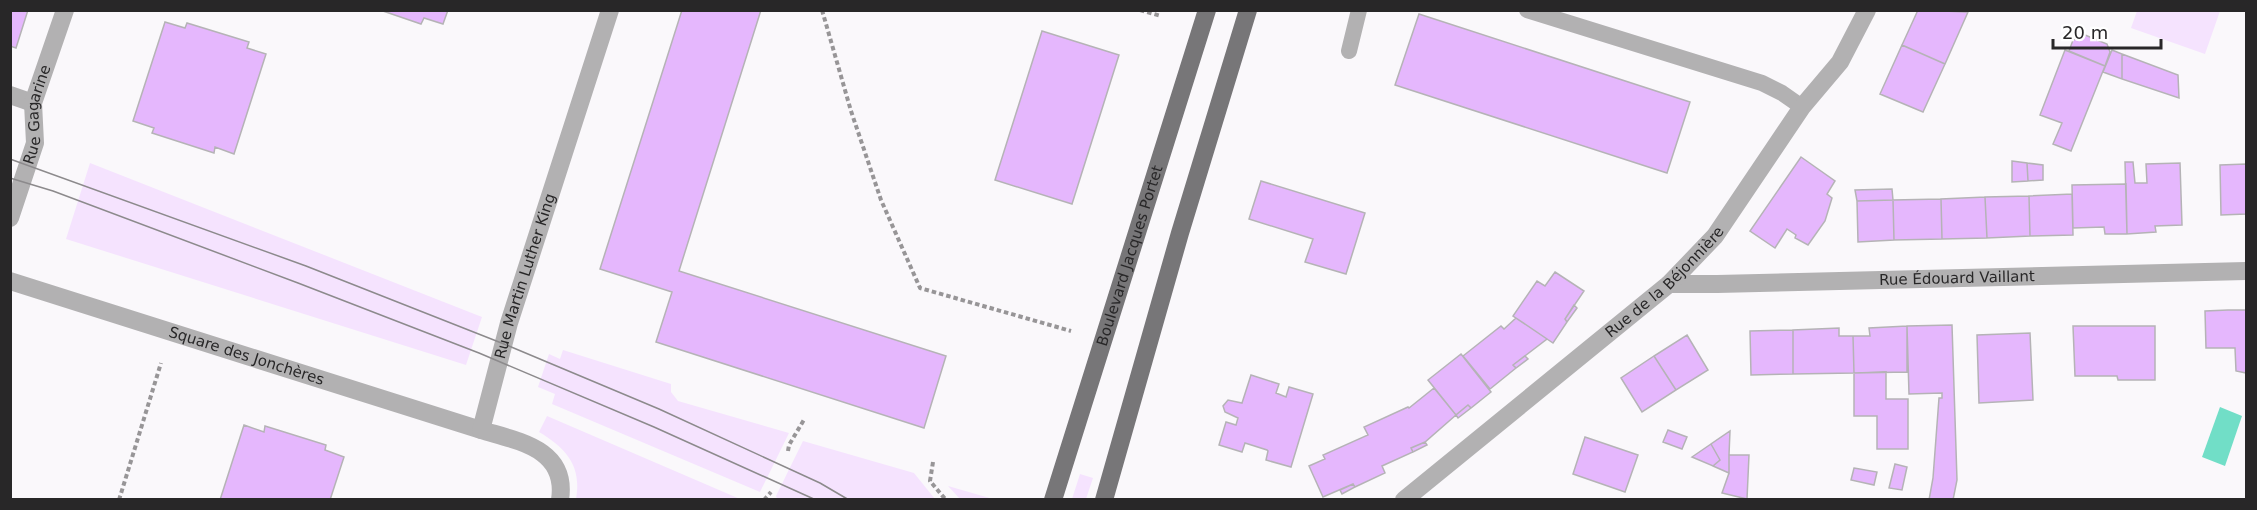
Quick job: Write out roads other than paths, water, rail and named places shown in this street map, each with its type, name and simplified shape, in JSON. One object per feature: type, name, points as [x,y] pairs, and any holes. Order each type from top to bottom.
[{"type":"main road","name":"Boulevard Jacques Portet","points":[[1053,500],[1207,10]]},
{"type":"main road","points":[[1104,500],[1177,244],[1248,10]]},
{"type":"street","name":"Rue Gagarine","points":[[10,218],[35,142],[33,102],[65,10]]},
{"type":"street","name":"Rue Martin Luther King","points":[[481,430],[509,323],[610,10]]},
{"type":"street","name":"Rue de la Béjonnière","points":[[1404,500],[1669,284],[1715,236],[1802,107],[1840,62],[1867,10]]},
{"type":"street","points":[[10,95],[33,102]]},
{"type":"street","name":"Rue Édouard Vaillant","points":[[1669,284],[2247,271]]},
{"type":"street","name":"Square des Jonchères","points":[[10,281],[481,430]]},
{"type":"street","points":[[481,430],[533,446],[543,452],[556,470],[560,481],[560,500]]},
{"type":"lane","points":[[1349,51],[1359,10]]},
{"type":"lane","points":[[1527,10],[1762,83],[1802,107]]},
{"type":"tram line","points":[[10,159],[306,266],[504,344],[659,409],[820,483],[849,500]]},
{"type":"tram line","points":[[10,178],[53,191],[479,353],[654,427],[816,500]]}]
